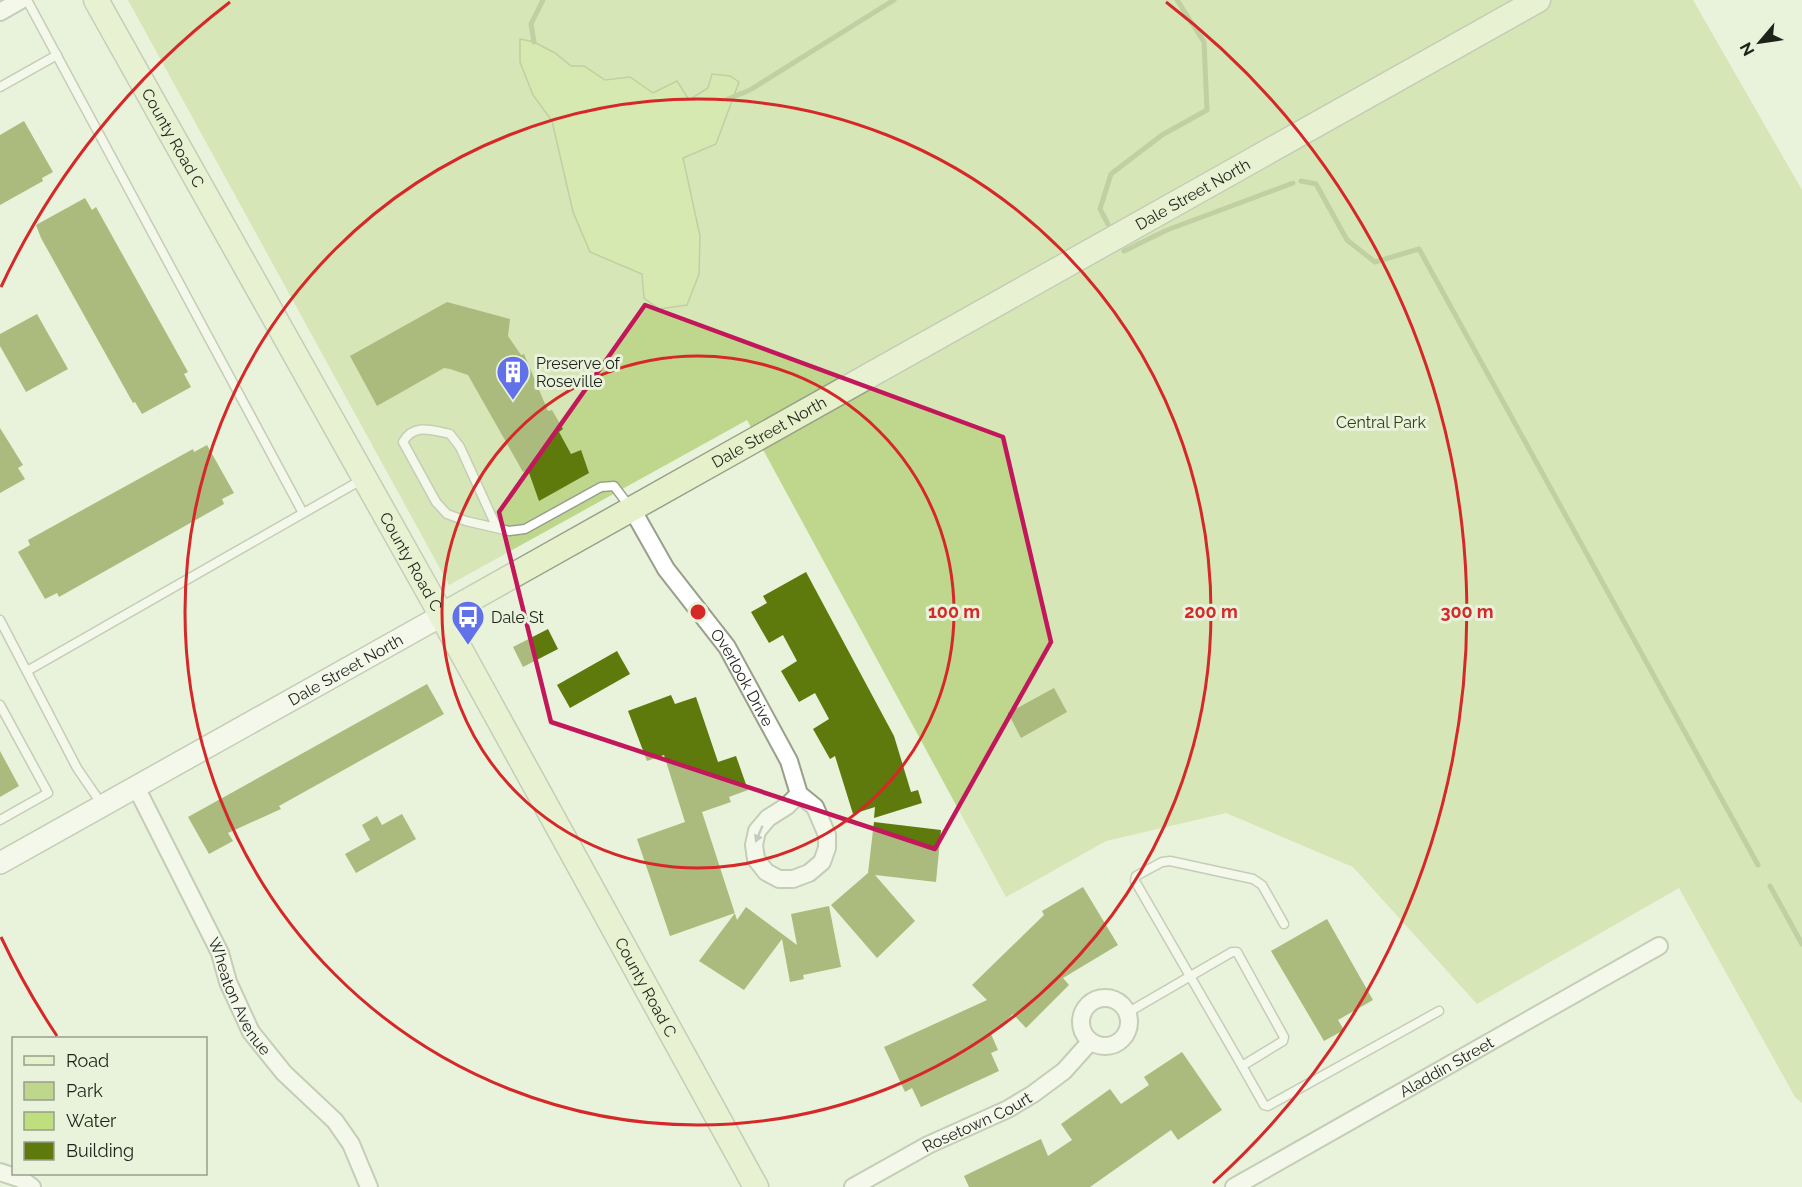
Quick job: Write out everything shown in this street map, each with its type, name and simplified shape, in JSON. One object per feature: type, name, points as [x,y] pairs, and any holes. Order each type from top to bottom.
[{"type":"main road","name":"County Road C","points":[[96,0],[441,616],[756,1187]]},
{"type":"main road","name":"Dale Street North","points":[[441,616],[1538,0]]},
{"type":"street","points":[[0,12],[21,0]]},
{"type":"street","name":"Overlook Drive","points":[[632,509],[666,569],[727,647],[789,761],[799,794],[815,807],[827,835],[827,848],[822,862],[809,873],[793,879],[779,879],[766,872],[756,860],[754,845],[757,831],[768,818],[787,806],[799,794]]},
{"type":"street","name":"Dale Street North","points":[[0,863],[441,616]]},
{"type":"street","name":"Wheaton Avenue","points":[[135,787],[220,952],[228,982],[251,1032],[284,1073],[335,1121],[351,1144],[369,1187]]},
{"type":"street","name":"Aladdin Street","points":[[1234,1187],[1659,946]]},
{"type":"street","points":[[1104,998],[1114,1000],[1127,1012],[1128,1029],[1118,1043],[1101,1047],[1090,1042],[1082,1033],[1080,1024],[1086,1006],[1104,998]]},
{"type":"street","name":"Rosetown Court","points":[[853,1187],[928,1145],[1008,1109],[1034,1094],[1064,1071],[1090,1042]]},
{"type":"street","points":[[0,1172],[21,1179],[32,1187]]},
{"type":"lane","points":[[27,0],[303,513]]},
{"type":"lane","points":[[0,87],[57,55]]},
{"type":"lane","points":[[497,528],[460,447],[450,434],[423,428],[408,435],[403,442],[436,501],[447,514],[497,528],[525,530],[601,486],[614,486],[632,509]]},
{"type":"lane","points":[[27,671],[364,478]]},
{"type":"lane","points":[[0,620],[77,768],[103,806]]},
{"type":"lane","points":[[0,705],[48,793],[0,820]]},
{"type":"lane","points":[[1284,924],[1262,885],[1253,879],[1170,861],[1136,876],[1135,881],[1264,1105],[1268,1106],[1439,1011]]},
{"type":"lane","points":[[1127,1012],[1232,952],[1237,952],[1284,1037],[1283,1041],[1242,1066]]},
{"type":"highlighted area","points":[[645,305],[1003,437],[1051,642],[935,849],[551,722],[499,512]]},
{"type":"green space","name":"Central Park","points":[[128,0],[1693,0],[1802,190],[1802,1103],[1795,1097],[1679,888],[1477,1004],[1353,867],[1226,813],[1106,841],[1006,897],[747,420],[449,585]]},
{"type":"water","points":[[520,39],[534,42],[555,53],[571,66],[584,66],[605,80],[630,77],[653,93],[677,81],[689,100],[708,88],[712,74],[730,76],[739,82],[716,144],[683,158],[700,236],[699,274],[687,305],[659,309],[644,298],[642,274],[590,252],[573,212],[552,121],[533,95],[520,62]]},
{"type":"building","points":[[24,121],[53,172],[42,178],[43,181],[0,205],[0,135]]},
{"type":"building","points":[[85,198],[92,210],[96,207],[188,372],[184,374],[191,387],[142,414],[135,402],[133,403],[41,238],[36,225]]},
{"type":"building","name":"Preserve of Roseville","points":[[447,302],[510,319],[508,336],[521,355],[524,354],[548,411],[552,410],[563,429],[559,432],[571,454],[581,450],[589,473],[539,501],[528,470],[523,472],[468,375],[450,369],[444,368],[377,406],[350,356]]},
{"type":"building","points":[[37,314],[68,369],[26,392],[0,346],[0,334]]},
{"type":"building","points":[[0,428],[23,465],[18,468],[25,479],[0,493]]},
{"type":"building","points":[[207,445],[234,493],[222,499],[224,504],[59,597],[57,593],[45,599],[18,552],[30,545],[28,540],[193,449],[194,452]]},
{"type":"building","points":[[806,572],[894,736],[911,792],[918,790],[922,803],[874,818],[875,807],[853,814],[835,756],[830,759],[813,729],[829,719],[815,693],[799,702],[781,671],[797,661],[783,635],[769,643],[751,612],[767,603],[763,596]]},
{"type":"building","points":[[548,629],[558,649],[523,667],[513,647]]},
{"type":"building","points":[[617,651],[630,674],[570,708],[557,685]]},
{"type":"building","points":[[427,684],[444,714],[279,806],[281,809],[228,833],[233,841],[209,854],[188,817]]},
{"type":"building","points":[[1054,688],[1067,712],[1021,738],[1008,713]]},
{"type":"building","points":[[671,695],[675,704],[696,697],[718,762],[736,756],[748,790],[729,797],[731,802],[702,812],[735,913],[670,936],[637,839],[685,822],[664,755],[647,761],[628,711]]},
{"type":"building","points":[[0,751],[19,786],[0,797]]},
{"type":"building","points":[[402,814],[416,839],[356,873],[345,854],[370,840],[362,825],[377,816],[382,825]]},
{"type":"building","points":[[874,822],[941,830],[936,882],[875,875],[915,921],[877,958],[831,905],[868,873]]},
{"type":"building","points":[[1083,887],[1118,945],[1063,978],[1069,985],[1026,1028],[1013,1014],[991,1034],[998,1050],[991,1053],[999,1071],[921,1107],[912,1088],[905,1092],[884,1047],[987,1000],[972,985],[1044,915],[1042,911]]},
{"type":"building","points":[[829,906],[841,967],[803,975],[804,979],[790,982],[782,939],[744,990],[699,961],[735,913],[737,920],[746,907],[797,945],[791,914]]},
{"type":"building","points":[[1327,919],[1373,1000],[1338,1020],[1344,1030],[1324,1041],[1271,951]]},
{"type":"building","points":[[1182,1052],[1222,1110],[1178,1140],[1171,1130],[1090,1187],[969,1187],[964,1176],[1041,1139],[1048,1156],[1072,1140],[1061,1124],[1110,1089],[1121,1104],[1149,1085],[1144,1077]]},
{"type":"waterway","points":[[534,42],[531,24],[543,0]]},
{"type":"waterway","points":[[728,99],[750,90],[894,0]]},
{"type":"waterway","points":[[1108,224],[1100,209],[1111,174],[1162,135],[1207,110],[1204,42],[1177,0]]},
{"type":"waterway","points":[[1301,181],[1316,184],[1347,240],[1375,262],[1419,249],[1758,865]]},
{"type":"waterway","points":[[1124,251],[1167,230],[1293,183]]},
{"type":"waterway","points":[[1770,886],[1802,944]]},
{"type":"place","name":"Preserve of Roseville","points":[[513,401]]},
{"type":"place","name":"Dale St","points":[[468,646]]}]
